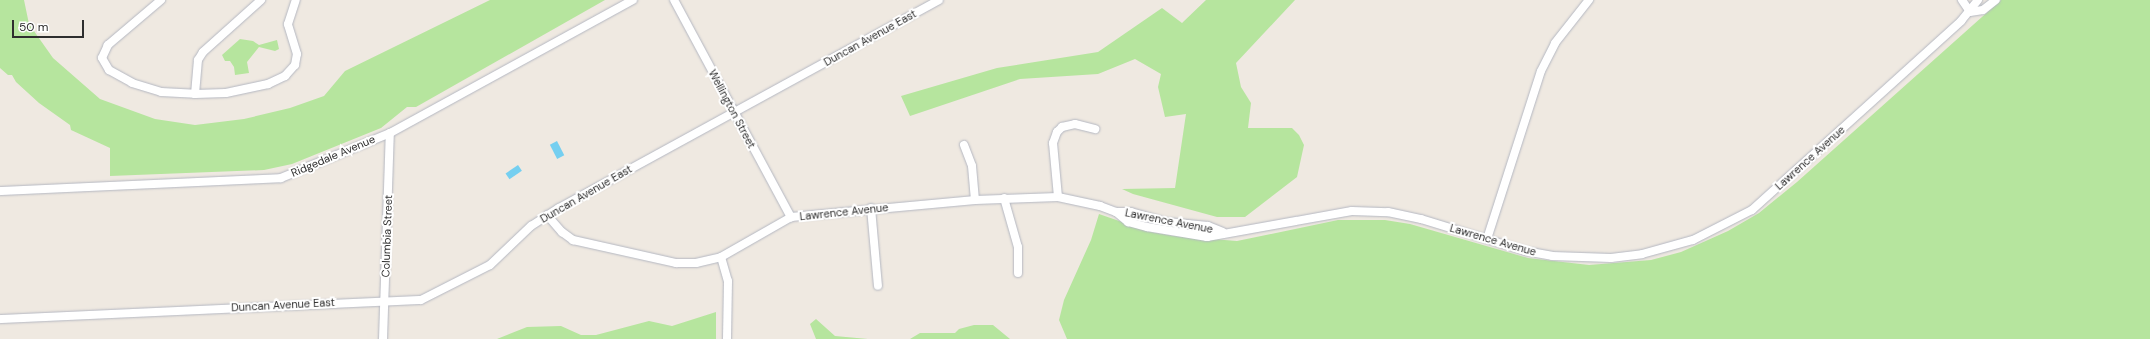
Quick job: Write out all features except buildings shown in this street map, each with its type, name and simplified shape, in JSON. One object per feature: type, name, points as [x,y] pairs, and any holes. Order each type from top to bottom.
[{"type":"street","points":[[161,0],[108,45],[102,58],[109,70],[132,83],[161,92],[195,94],[226,93],[268,84],[285,76],[295,65],[297,54],[288,24],[296,0]]},
{"type":"street","points":[[195,94],[196,71],[203,52],[261,0]]},
{"type":"street","name":"Ridgedale Avenue","points":[[0,191],[281,178],[390,133],[633,0]]},
{"type":"street","name":"Wellington Street","points":[[674,0],[792,217]]},
{"type":"street","name":"Duncan Avenue East","points":[[0,319],[384,300],[421,300],[490,265],[532,226],[547,215],[939,0]]},
{"type":"street","points":[[1487,239],[1541,71],[1555,43],[1589,0]]},
{"type":"street","points":[[1962,0],[1970,12]]},
{"type":"street","name":"Lawrence Avenue","points":[[547,215],[567,237],[676,263],[696,264],[721,257],[792,217],[870,208],[975,200],[1058,197],[1077,200],[1116,212],[1131,212],[1167,222],[1208,226],[1223,232],[1259,229],[1352,211],[1388,212],[1525,251],[1552,256],[1611,258],[1668,248],[1724,225],[1752,210],[1788,179],[1970,12],[1978,0]]},
{"type":"street","name":"Lawrence Avenue","points":[[1970,12],[1983,10],[1996,0]]},
{"type":"street","points":[[1058,197],[1053,143],[1057,132],[1062,127],[1075,124],[1095,129]]},
{"type":"street","name":"Columbia Street","points":[[383,339],[390,133]]},
{"type":"street","points":[[964,145],[972,166],[975,200]]},
{"type":"street","points":[[1004,198],[1016,244],[1018,273]]},
{"type":"street","points":[[870,208],[878,286]]},
{"type":"street","points":[[721,257],[728,281],[727,339]]},
{"type":"green space","points":[[0,0],[24,0],[29,24],[53,58],[100,99],[155,119],[195,125],[244,119],[290,108],[324,96],[345,71],[490,0],[605,0],[416,107],[407,107],[381,128],[292,164],[264,170],[110,176],[110,148],[71,130],[70,125],[39,103],[16,82],[12,75],[8,75],[0,68]]},
{"type":"green space","points":[[1206,0],[1295,0],[1236,63],[1241,87],[1251,103],[1248,128],[1292,128],[1299,135],[1304,145],[1297,177],[1245,217],[1217,217],[1133,194],[1122,189],[1175,188],[1186,114],[1165,117],[1158,87],[1161,74],[1135,59],[1098,74],[1020,79],[910,116],[901,96],[997,68],[1098,52],[1162,8],[1182,23]]},
{"type":"green space","points":[[2001,0],[2150,0],[2150,339],[1067,339],[1059,320],[1064,300],[1091,240],[1099,214],[1151,232],[1174,236],[1237,241],[1338,220],[1385,220],[1410,224],[1528,258],[1589,265],[1651,260],[1681,252],[1728,231],[1759,213],[1797,182]]},
{"type":"green space","points":[[240,39],[253,41],[259,45],[277,40],[279,49],[275,51],[259,47],[247,62],[249,73],[235,75],[234,67],[230,61],[225,61],[222,55]]},
{"type":"green space","points":[[716,312],[716,339],[497,339],[527,327],[561,326],[581,335],[596,335],[649,321],[672,326]]},
{"type":"green space","points":[[816,319],[835,336],[868,339],[816,339],[810,324]]},
{"type":"green space","points":[[974,325],[993,325],[1010,339],[910,339],[920,333],[955,333],[959,329]]},
{"type":"water","points":[[557,141],[564,155],[557,159],[550,145]]},
{"type":"water","points":[[518,165],[522,171],[509,179],[506,173]]}]
